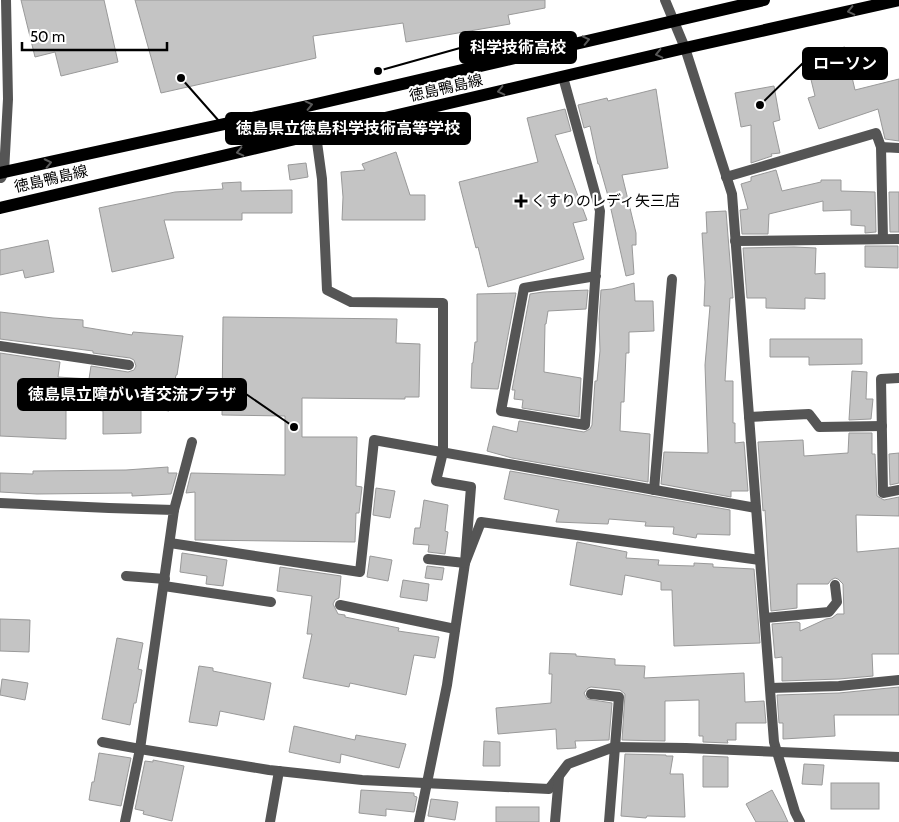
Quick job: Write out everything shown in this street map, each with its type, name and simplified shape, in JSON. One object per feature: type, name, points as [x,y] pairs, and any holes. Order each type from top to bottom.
[{"type":"main road","name":"徳島鴨島線","points":[[1,175],[764,0]]},
{"type":"main road","name":"徳島鴨島線","points":[[0,208],[899,0]]},
{"type":"street","points":[[1,175],[6,0]]},
{"type":"street","points":[[666,0],[685,48],[732,194],[774,742],[795,812],[800,822]]},
{"type":"street","points":[[563,77],[600,211],[596,276],[585,425],[501,411],[524,288],[596,276]]},
{"type":"street","points":[[726,177],[876,132],[880,147],[883,239]]},
{"type":"street","points":[[316,135],[322,179],[327,290],[351,302],[443,303],[443,452],[436,481],[471,488],[465,563],[447,685],[419,822]]},
{"type":"street","points":[[880,147],[899,148]]},
{"type":"street","points":[[735,241],[899,239]]},
{"type":"street","points":[[654,490],[672,279]]},
{"type":"street","points":[[0,346],[129,365]]},
{"type":"street","points":[[899,378],[881,378],[884,493],[899,490]]},
{"type":"street","points":[[749,417],[809,414],[819,427],[882,426]]},
{"type":"street","points":[[170,543],[360,572],[374,440],[756,508]]},
{"type":"street","points":[[125,822],[140,749],[174,510],[192,442]]},
{"type":"street","points":[[0,502],[174,510]]},
{"type":"street","points":[[465,563],[481,522],[760,560]]},
{"type":"street","points":[[428,559],[465,563]]},
{"type":"street","points":[[126,576],[271,602]]},
{"type":"street","points":[[765,618],[829,612],[837,602],[835,586]]},
{"type":"street","points":[[340,605],[455,629]]},
{"type":"street","points":[[770,688],[839,686],[899,680]]},
{"type":"street","points":[[591,694],[618,697],[609,822]]},
{"type":"street","points":[[102,742],[279,771],[362,780],[549,789],[568,764],[614,747],[899,757]]},
{"type":"street","points":[[270,822],[279,771]]},
{"type":"street","points":[[555,822],[559,776]]},
{"type":"building","points":[[21,0],[104,0],[118,62],[61,76],[55,52],[35,57]]},
{"type":"building","points":[[135,0],[545,0],[545,8],[508,15],[510,24],[406,42],[403,23],[313,36],[316,58],[161,93]]},
{"type":"building","points":[[845,47],[855,90],[899,79],[899,141],[885,139],[878,109],[819,129],[808,98],[815,96],[805,55]]},
{"type":"building","points":[[774,86],[780,120],[773,122],[780,153],[771,154],[772,156],[751,163],[751,125],[741,127],[735,93]]},
{"type":"building","points":[[656,89],[668,168],[622,175],[636,233],[636,245],[632,245],[634,274],[626,276],[590,126],[584,128],[578,105],[607,98],[608,101]]},
{"type":"building","points":[[565,109],[571,131],[555,135],[587,220],[573,223],[584,259],[488,287],[459,182],[538,162],[527,118]]},
{"type":"building","points":[[396,152],[410,195],[425,195],[425,220],[342,220],[341,172],[365,170],[362,164]]},
{"type":"building","points":[[306,163],[308,177],[290,180],[288,165]]},
{"type":"building","points":[[776,170],[782,191],[821,182],[821,180],[841,180],[841,191],[875,192],[876,232],[865,233],[865,226],[851,225],[851,210],[823,211],[823,201],[769,214],[768,234],[742,234],[740,210],[748,209],[741,184],[751,181],[751,177]]},
{"type":"building","points":[[241,182],[241,191],[292,190],[292,213],[242,213],[242,220],[164,220],[174,258],[112,272],[99,208],[175,192],[223,189],[222,183]]},
{"type":"building","points":[[889,192],[899,192],[899,232],[890,232]]},
{"type":"building","points":[[726,211],[733,298],[730,298],[725,381],[733,381],[735,443],[744,442],[748,491],[731,491],[731,497],[661,484],[664,452],[708,453],[705,365],[710,306],[704,306],[705,282],[702,233],[707,233],[706,212]]},
{"type":"building","points":[[48,240],[54,272],[25,278],[23,270],[0,275],[0,250]]},
{"type":"building","points":[[865,246],[898,246],[898,268],[865,267]]},
{"type":"building","points":[[743,248],[816,248],[815,274],[825,273],[825,299],[805,298],[805,309],[766,308],[766,298],[747,298]]},
{"type":"building","points":[[634,283],[635,301],[653,301],[654,331],[629,332],[629,353],[626,353],[624,402],[621,402],[620,431],[650,434],[648,482],[512,458],[487,451],[493,426],[517,432],[519,421],[584,432],[590,429],[600,351],[599,319],[601,290]]},
{"type":"building","points":[[588,290],[586,309],[548,311],[545,324],[544,372],[581,378],[579,417],[522,408],[523,400],[514,399],[515,390],[512,390],[530,294]]},
{"type":"building","points":[[516,293],[498,389],[471,388],[472,363],[475,342],[477,342],[477,294]]},
{"type":"building","points":[[0,312],[83,320],[83,327],[132,335],[133,332],[183,336],[169,411],[141,406],[141,433],[103,434],[103,411],[66,405],[66,439],[0,436],[0,353],[60,362],[58,377],[89,379],[91,366],[128,372],[134,370],[136,366],[134,360],[130,358],[93,353],[93,351],[0,339]]},
{"type":"building","points":[[223,317],[397,319],[396,343],[420,344],[419,397],[405,397],[405,399],[302,398],[302,437],[357,437],[356,486],[362,487],[359,513],[356,513],[355,542],[195,540],[195,492],[186,493],[191,473],[285,475],[285,416],[222,415]]},
{"type":"building","points":[[770,339],[862,339],[862,364],[809,365],[809,357],[770,357]]},
{"type":"building","points":[[852,371],[867,372],[866,399],[873,399],[871,419],[849,420]]},
{"type":"building","points":[[849,433],[872,433],[872,454],[875,454],[877,496],[884,500],[899,497],[899,516],[856,515],[857,552],[899,548],[899,654],[872,654],[873,676],[782,681],[782,657],[775,658],[772,624],[797,622],[800,623],[800,631],[832,618],[837,614],[844,614],[843,584],[835,578],[828,584],[797,584],[797,608],[771,611],[765,510],[763,511],[758,442],[803,440],[804,456],[848,453]]},
{"type":"building","points":[[899,453],[899,483],[890,485],[889,454]]},
{"type":"building","points":[[168,467],[168,473],[177,473],[171,494],[132,496],[132,493],[37,494],[0,492],[0,473],[33,474],[33,471],[126,470]]},
{"type":"building","points":[[510,471],[730,510],[730,535],[697,534],[696,538],[673,534],[674,527],[645,526],[646,522],[609,519],[608,524],[556,522],[559,510],[504,499]]},
{"type":"building","points":[[376,488],[395,491],[390,518],[373,515]]},
{"type":"building","points":[[424,500],[448,505],[445,531],[448,532],[445,554],[428,552],[429,545],[413,544],[415,528],[420,528]]},
{"type":"building","points":[[577,542],[627,552],[626,558],[659,560],[658,565],[694,566],[694,563],[713,564],[713,567],[754,569],[760,643],[674,646],[672,590],[661,590],[661,582],[625,575],[622,595],[570,585]]},
{"type":"building","points":[[182,553],[227,560],[223,586],[206,584],[207,576],[180,572]]},
{"type":"building","points":[[370,556],[392,560],[388,581],[367,577]]},
{"type":"building","points":[[427,566],[444,568],[442,580],[425,578]]},
{"type":"building","points":[[280,567],[341,576],[339,598],[333,604],[338,614],[399,628],[398,631],[439,637],[435,658],[414,655],[406,695],[350,683],[349,687],[303,678],[312,634],[307,634],[312,596],[277,591]]},
{"type":"building","points":[[403,580],[429,584],[427,601],[400,597]]},
{"type":"building","points":[[0,619],[30,620],[29,652],[0,651]]},
{"type":"building","points":[[117,638],[143,643],[138,669],[142,670],[130,725],[102,719]]},
{"type":"building","points":[[550,653],[615,659],[615,665],[645,666],[644,678],[744,673],[745,702],[764,701],[766,723],[736,723],[736,740],[727,740],[728,743],[703,742],[703,736],[699,736],[699,700],[665,701],[665,741],[622,740],[625,694],[620,690],[591,687],[584,693],[587,699],[612,703],[609,740],[575,741],[576,748],[557,749],[556,729],[498,734],[496,708],[551,703],[552,674],[549,674]]},
{"type":"building","points":[[199,666],[213,668],[213,671],[271,683],[264,720],[220,711],[217,726],[189,722]]},
{"type":"building","points":[[2,679],[28,683],[25,700],[0,695]]},
{"type":"building","points":[[899,687],[899,715],[834,715],[835,736],[783,739],[783,723],[779,723],[777,695],[839,693]]},
{"type":"building","points":[[294,726],[355,740],[356,735],[406,744],[399,768],[341,754],[340,763],[289,752]]},
{"type":"building","points":[[484,741],[500,742],[500,766],[483,766]]},
{"type":"building","points":[[99,753],[131,758],[121,806],[89,800]]},
{"type":"building","points":[[625,754],[673,756],[670,774],[683,774],[685,817],[647,816],[646,818],[621,816]]},
{"type":"building","points":[[703,756],[728,757],[728,787],[703,787]]},
{"type":"building","points":[[153,760],[184,766],[172,821],[143,814],[144,811],[135,809],[145,761],[153,762]]},
{"type":"building","points":[[804,764],[824,765],[822,785],[802,784]]},
{"type":"building","points":[[831,783],[879,783],[879,809],[831,809]]},
{"type":"building","points":[[361,790],[414,793],[414,796],[417,797],[414,812],[386,809],[386,816],[359,813]]},
{"type":"building","points":[[772,790],[788,822],[756,822],[746,804]]},
{"type":"building","points":[[431,799],[458,802],[455,820],[428,816]]},
{"type":"building","points":[[496,807],[539,807],[539,822],[496,822]]},
{"type":"place","name":"科学技術高校","points":[[378,71]]},
{"type":"place","name":"徳島県立徳島科学技術高等学校","points":[[181,78]]},
{"type":"place","name":"ローソン","points":[[760,105]]},
{"type":"place","name":"くすりのレディ矢三店","points":[[521,201]]},
{"type":"place","name":"徳島県立障がい者交流プラザ","points":[[294,427]]}]
